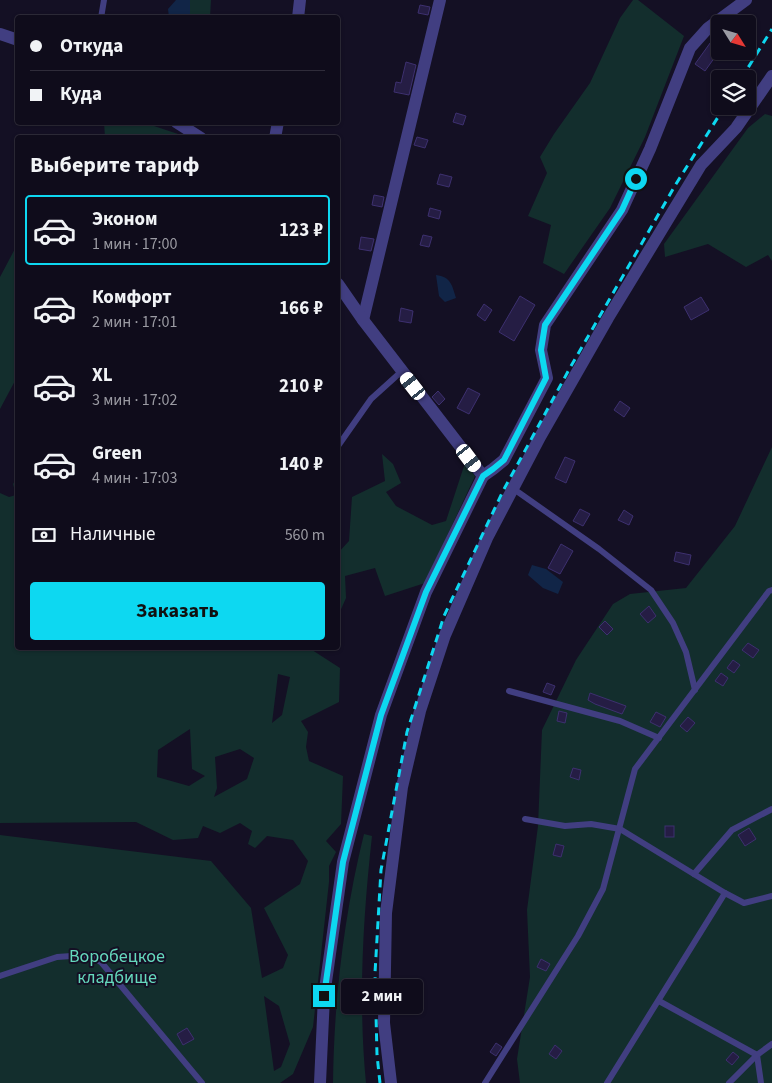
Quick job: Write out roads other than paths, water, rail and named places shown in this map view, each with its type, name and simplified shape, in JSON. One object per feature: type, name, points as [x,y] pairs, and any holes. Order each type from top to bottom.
[{"type":"street","points":[[298,15],[300,0]]},
{"type":"street","points":[[363,320],[440,0]]},
{"type":"street","points":[[320,1083],[324,996],[343,862],[381,715],[426,592],[483,476],[504,460],[546,378],[541,350],[545,325],[622,210],[650,149],[690,48],[708,28],[746,0]]},
{"type":"street","points":[[0,34],[15,39]]},
{"type":"street","points":[[390,1083],[384,1023],[386,913],[402,787],[420,711],[445,635],[491,530],[540,437],[608,318],[701,165],[736,128],[772,76]]},
{"type":"street","points":[[181,125],[196,135]]},
{"type":"street","points":[[340,287],[363,320],[483,476]]},
{"type":"lane","points":[[102,15],[104,0]]},
{"type":"lane","points":[[340,443],[370,399],[402,371]]},
{"type":"lane","points":[[518,492],[600,550],[651,590],[673,623],[686,652],[695,690]]},
{"type":"lane","points":[[485,1083],[582,928],[603,889],[635,769],[769,591],[772,590]]},
{"type":"lane","points":[[509,691],[620,721],[659,738]]},
{"type":"lane","points":[[694,874],[732,830],[772,809]]},
{"type":"lane","points":[[525,819],[565,826],[591,824],[620,829],[744,903],[772,896]]},
{"type":"lane","points":[[607,1083],[725,893]]},
{"type":"lane","points":[[0,976],[56,958],[86,955],[101,962],[202,1083]]},
{"type":"lane","points":[[659,1001],[757,1055]]},
{"type":"lane","points":[[729,1083],[757,1055],[772,1044]]},
{"type":"lane","points":[[757,1055],[761,1083]]},
{"type":"water","points":[[176,0],[190,0],[190,15],[169,15],[168,9]]},
{"type":"water","points":[[436,275],[448,280],[456,298],[445,302],[439,296]]},
{"type":"water","points":[[532,565],[546,569],[563,582],[558,594],[543,588],[528,575]]},
{"type":"railway","points":[[747,70],[772,29]]},
{"type":"railway","points":[[380,1083],[377,1055],[375,973],[381,870],[407,732],[444,616],[503,491],[571,366],[676,184],[719,115]]},
{"type":"park label","name":"Воробецкое кладбище","points":[[117,966]]}]
